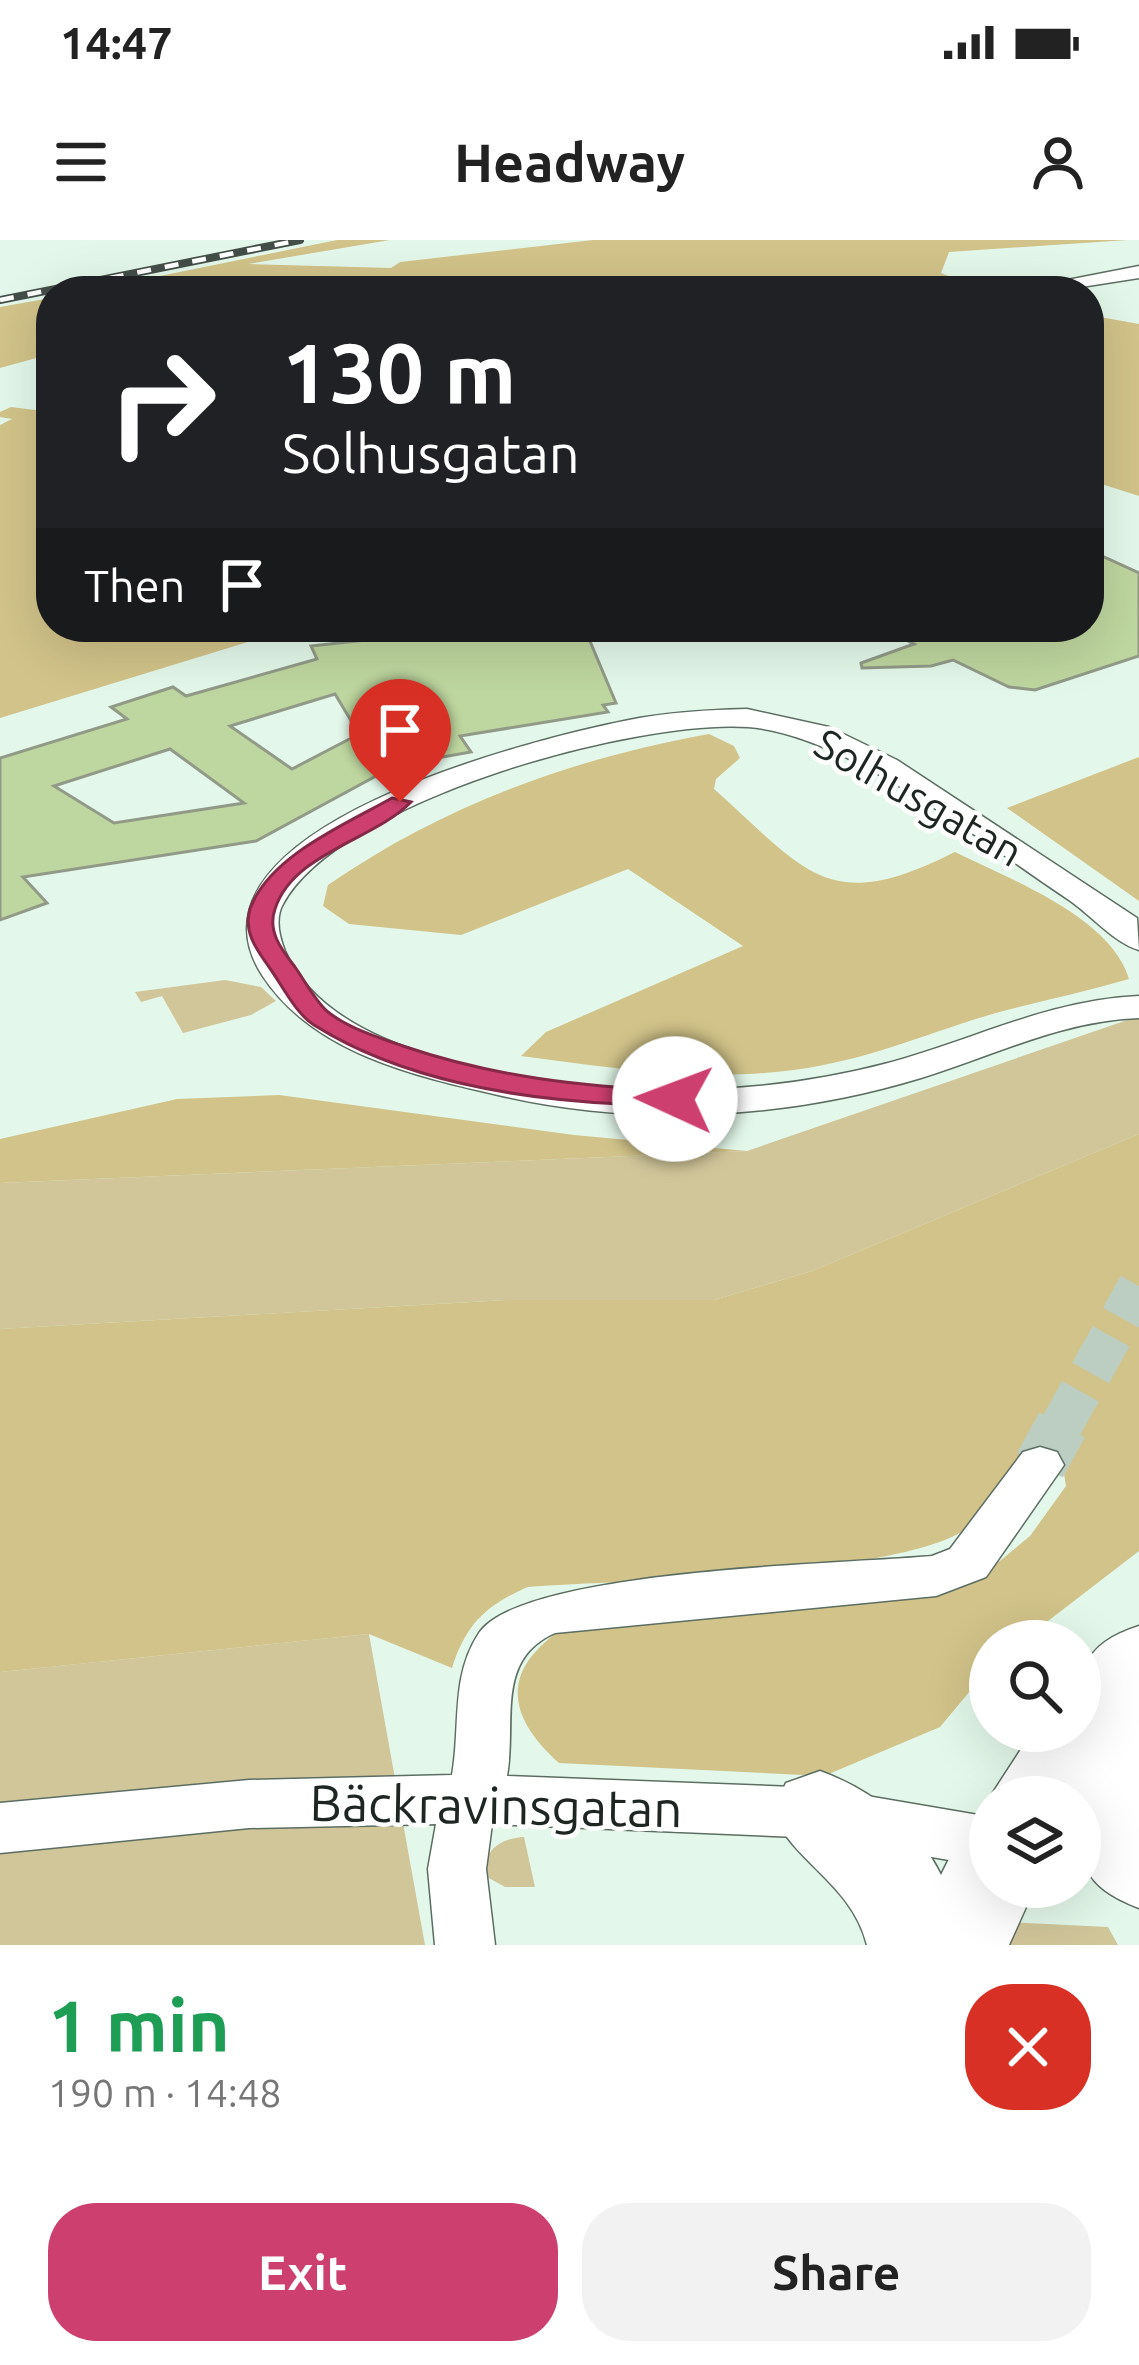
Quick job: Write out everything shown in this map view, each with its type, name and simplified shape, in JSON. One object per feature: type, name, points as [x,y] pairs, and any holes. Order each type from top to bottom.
[{"type":"highway","points":[[1053,1776],[1114,1693]]},
{"type":"highway","points":[[1114,1693],[1088,1773],[1099,1806],[1139,1864]]},
{"type":"highway","points":[[820,1813],[884,1864],[904,1901],[918,1945]]},
{"type":"highway","points":[[958,1945],[976,1908]]},
{"type":"street","points":[[1104,278],[1139,272]]},
{"type":"street","name":"Solhusgatan","points":[[1139,939],[1083,892],[854,752],[802,728],[746,718],[566,740],[460,776],[340,834],[312,855],[278,885],[263,908],[260,927],[297,994],[318,1017],[346,1034],[468,1077],[556,1093],[741,1099],[817,1089],[903,1071],[1048,1016],[1139,1007]]},
{"type":"street","points":[[465,1945],[458,1893],[463,1825],[477,1799],[484,1700],[494,1652],[510,1634],[550,1612],[595,1605],[936,1576],[968,1563],[1040,1465]]},
{"type":"street","name":"Bäckravinsgatan","points":[[0,1828],[249,1804],[477,1799],[820,1813],[969,1838]]},
{"type":"shaded area","points":[[337,240],[390,240],[248,264],[391,268],[400,262],[593,240],[1128,240],[949,252],[941,273],[948,276],[160,276]]},
{"type":"shaded area","points":[[36,301],[36,358],[0,368],[0,307]]},
{"type":"shaded area","points":[[1104,318],[1139,324],[1139,496],[1104,485]]},
{"type":"shaded area","points":[[11,407],[36,410],[36,642],[248,642],[0,718],[0,425],[12,419],[0,417],[0,412]]},
{"type":"shaded area","points":[[709,734],[734,746],[740,758],[716,779],[714,789],[798,863],[822,876],[848,882],[877,881],[955,852],[1056,902],[1080,919],[1119,957],[1129,979],[822,1065],[726,1075],[657,1072],[521,1056],[546,1032],[743,946],[628,869],[461,935],[349,924],[323,906],[328,885],[463,809],[558,772]]},
{"type":"shaded area","points":[[1139,757],[1139,901],[1007,808]]},
{"type":"shaded area","points":[[225,980],[261,987],[276,1001],[251,1015],[183,1033],[162,996],[141,1002],[135,992]]},
{"type":"shaded area","points":[[1139,1016],[1139,1134],[812,1271],[714,1300],[506,1300],[0,1329],[0,1183],[747,1151]]},
{"type":"shaded area","points":[[279,1095],[574,1135],[747,1151],[0,1183],[0,1139],[177,1099]]},
{"type":"shaded area","points":[[1139,1134],[1139,1551],[1049,1620],[969,1620],[969,1692],[940,1727],[824,1776],[559,1763],[526,1724],[518,1688],[534,1654],[573,1622],[978,1579],[1030,1536],[1066,1486],[1063,1467],[1037,1453],[978,1520],[934,1544],[824,1566],[758,1573],[528,1587],[480,1618],[464,1639],[452,1668],[369,1634],[0,1672],[0,1329],[506,1300],[714,1300],[812,1271]]},
{"type":"shaded area","points":[[369,1634],[425,1945],[0,1945],[0,1672]]},
{"type":"shaded area","points":[[524,1837],[535,1887],[505,1887],[487,1877],[487,1860],[494,1848]]},
{"type":"shaded area","points":[[1005,1922],[1108,1927],[1118,1945],[994,1945]]},
{"type":"building","points":[[1104,557],[1139,573],[1139,656],[1035,690],[1009,687],[953,660],[931,666],[862,668],[861,663],[914,644],[910,642],[1104,642]]},
{"type":"building","points":[[348,642],[590,642],[616,703],[603,705],[608,712],[460,736],[471,752],[437,758],[417,768],[402,762],[256,841],[23,877],[47,903],[0,920],[0,758],[127,719],[111,707],[173,687],[186,696],[317,659],[311,646]],"holes":[[[335,694],[359,734],[292,769],[230,726]],[[170,749],[244,803],[114,823],[54,786]]]},
{"type":"tunnel","points":[[1060,1428],[1139,1286]]},
{"type":"tunnel","points":[[1040,1465],[1062,1425]]},
{"type":"railway","points":[[120,276],[300,240]]},
{"type":"railway","points":[[0,300],[36,293]]},
{"type":"route","points":[[400,802],[340,834],[298,866],[263,908],[260,927],[266,946],[318,1017],[346,1034],[468,1077],[556,1093],[675,1099]]}]
